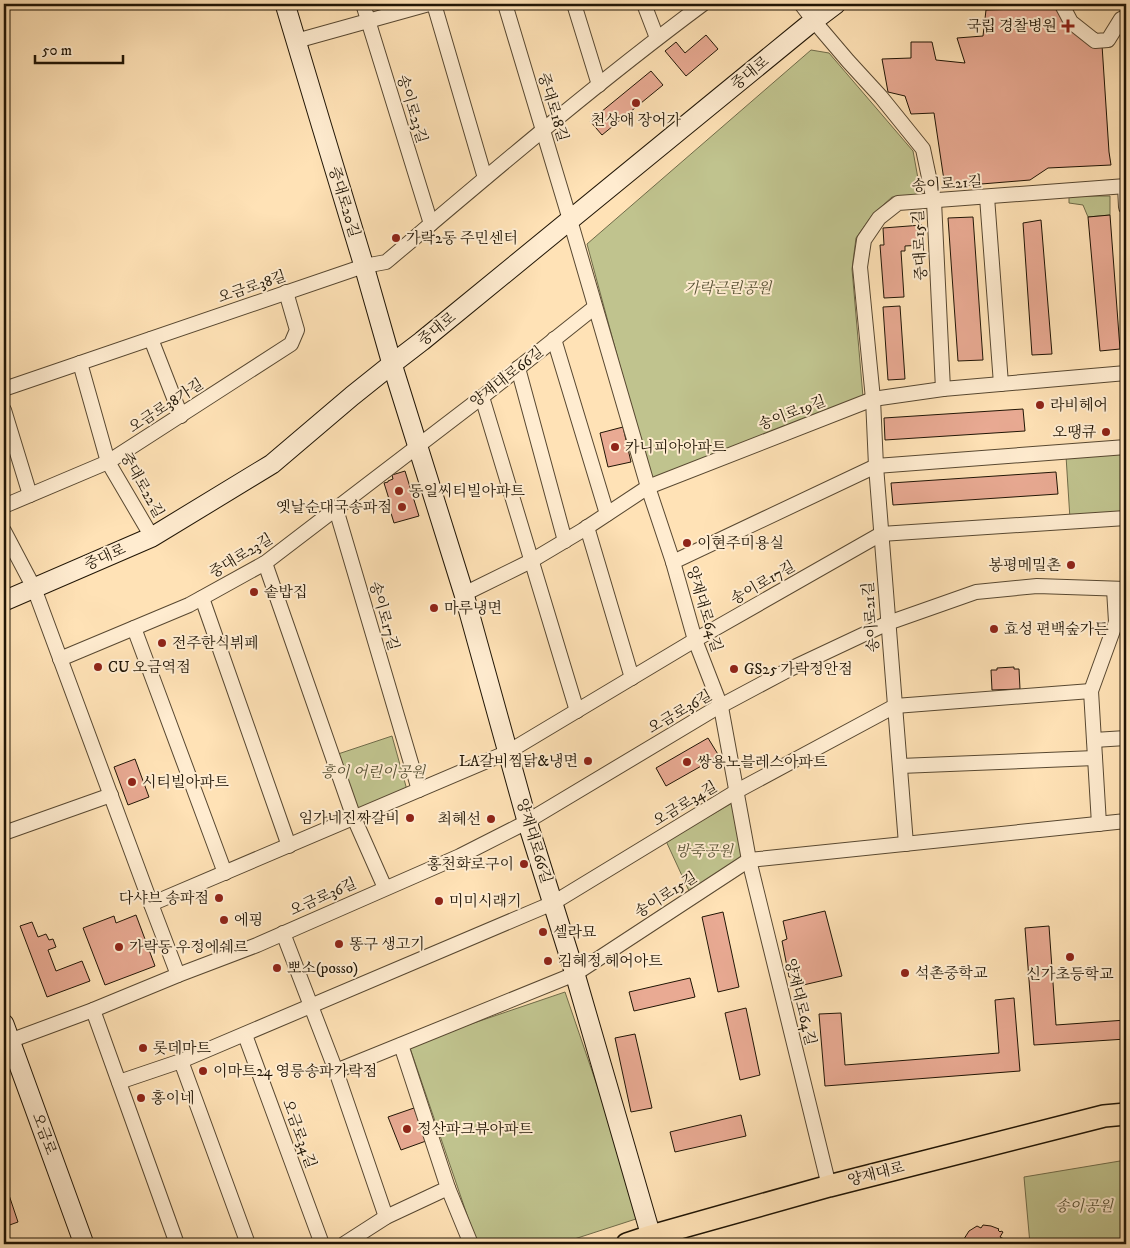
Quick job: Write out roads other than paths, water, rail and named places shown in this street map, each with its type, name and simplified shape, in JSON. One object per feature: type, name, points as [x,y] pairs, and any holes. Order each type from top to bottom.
[{"type":"main road","name":"양재대로","points":[[627,1244],[830,1186],[1104,1116],[1126,1114]]},
{"type":"street","name":"중대로20길","points":[[286,4],[392,364]]},
{"type":"street","name":"송이로23길","points":[[363,4],[431,224]]},
{"type":"street","points":[[296,41],[429,4]]},
{"type":"street","points":[[434,4],[486,178]]},
{"type":"street","name":"중대로18길","points":[[505,4],[570,220]]},
{"type":"street","points":[[574,4],[599,85]]},
{"type":"street","points":[[644,4],[657,38]]},
{"type":"street","points":[[364,266],[386,262],[543,130],[657,38],[703,4]]},
{"type":"street","name":"중대로15길","points":[[801,4],[923,149],[934,201],[943,389]]},
{"type":"street","name":"중대로","points":[[4,601],[152,536],[272,464],[352,396],[430,335],[836,4]]},
{"type":"street","points":[[1062,4],[1070,22],[1095,41],[1108,40],[1121,19],[1126,17]]},
{"type":"street","points":[[1125,186],[1126,208]]},
{"type":"street","name":"송이로21길","points":[[906,844],[876,466],[874,399],[860,268],[864,240],[879,218],[898,204],[1125,186]]},
{"type":"street","points":[[988,197],[1000,384]]},
{"type":"street","name":"양재대로64길","points":[[570,220],[648,488],[673,562],[695,640],[721,707],[749,860],[830,1186]]},
{"type":"street","name":"오금로38길","points":[[4,389],[364,266]]},
{"type":"street","name":"오금로38가길","points":[[4,506],[108,462],[291,344],[297,330],[286,292]]},
{"type":"street","name":"양재대로66길","points":[[418,446],[596,307]]},
{"type":"street","points":[[151,338],[181,416]]},
{"type":"street","points":[[554,339],[607,514]]},
{"type":"street","name":"중대로22길","points":[[80,363],[108,462],[152,536]]},
{"type":"street","name":"양재대로66길","points":[[392,364],[464,594],[527,821],[575,974],[651,1236]]},
{"type":"street","points":[[518,368],[565,541]]},
{"type":"street","name":"송이로19길","points":[[464,594],[531,561],[648,488],[874,399],[943,389],[1126,373]]},
{"type":"street","points":[[482,397],[577,711]]},
{"type":"street","points":[[4,410],[30,495]]},
{"type":"street","name":"중대로23길","points":[[60,659],[202,598],[265,563],[418,446]]},
{"type":"street","points":[[673,562],[876,466],[1126,447]]},
{"type":"street","name":"송이로17길","points":[[336,509],[418,790]]},
{"type":"street","name":"송이로17길","points":[[151,904],[508,752],[695,640],[881,534],[1126,518]]},
{"type":"street","points":[[587,527],[632,678]]},
{"type":"street","points":[[4,531],[34,588],[178,975]]},
{"type":"street","points":[[265,563],[354,818],[385,888]]},
{"type":"street","name":"오금로36길","points":[[6,1036],[93,1010],[256,945],[460,856],[527,821],[705,715],[788,670],[888,623],[976,592],[1037,586],[1120,589],[1116,622],[1092,691],[1099,824]]},
{"type":"street","points":[[202,598],[289,846]]},
{"type":"street","points":[[134,628],[225,873]]},
{"type":"street","name":"오금로34길","points":[[119,1082],[181,1061],[245,1035],[553,903],[737,792],[895,706],[1092,691]]},
{"type":"street","points":[[1094,740],[1126,738]]},
{"type":"street","points":[[900,766],[1095,758]]},
{"type":"street","points":[[4,833],[111,796]]},
{"type":"street","name":"송이로15길","points":[[336,1071],[575,974],[749,860],[1126,821]]},
{"type":"street","name":"오금로36길","points":[[283,933],[311,1007]]},
{"type":"street","points":[[311,1007],[336,1071],[386,1217]]},
{"type":"street","points":[[93,1010],[177,1244]]},
{"type":"street","name":"오금로34길","points":[[245,1035],[322,1244]]},
{"type":"street","name":"오금로","points":[[6,1036],[84,1244]]},
{"type":"street","points":[[401,1045],[448,1188],[471,1244]]},
{"type":"street","points":[[181,1061],[248,1244]]},
{"type":"street","points":[[344,1244],[386,1217],[448,1188]]},
{"type":"place","name":"국립 경찰병원","points":[[1068,26]]},
{"type":"place","name":"천상애 장어가","points":[[636,103]]},
{"type":"place","name":"가락2동 주민센터","points":[[396,238]]},
{"type":"place","name":"라비헤어","points":[[1040,405]]},
{"type":"place","name":"오땡큐","points":[[1106,432]]},
{"type":"place","name":"카니피아아파트","points":[[615,447]]},
{"type":"place","name":"동일씨티빌아파트","points":[[399,491]]},
{"type":"place","name":"옛날순대국송파점","points":[[402,507]]},
{"type":"place","name":"이현주미용실","points":[[687,543]]},
{"type":"place","name":"봉평메밀촌","points":[[1071,565]]},
{"type":"place","name":"솥밥집","points":[[254,592]]},
{"type":"place","name":"마루냉면","points":[[434,608]]},
{"type":"place","name":"효성 편백숲가든","points":[[994,629]]},
{"type":"place","name":"전주한식뷔페","points":[[162,643]]},
{"type":"place","name":"CU 오금역점","points":[[98,667]]},
{"type":"place","name":"GS25 가락정안점","points":[[734,669]]},
{"type":"place","name":"LA갈비찜닭&냉면","points":[[588,761]]},
{"type":"place","name":"쌍용노블레스아파트","points":[[687,762]]},
{"type":"place","name":"시티빌아파트","points":[[132,782]]},
{"type":"place","name":"임가네진짜갈비","points":[[410,818]]},
{"type":"place","name":"최혜선","points":[[491,819]]},
{"type":"place","name":"홍천화로구이","points":[[524,864]]},
{"type":"place","name":"다샤브 송파점","points":[[219,898]]},
{"type":"place","name":"미미시래기","points":[[439,901]]},
{"type":"place","name":"에핑","points":[[224,920]]},
{"type":"place","name":"셀라묘","points":[[543,932]]},
{"type":"place","name":"똥구 생고기","points":[[339,944]]},
{"type":"place","name":"가락동 우정에쉐르","points":[[119,947]]},
{"type":"place","name":"신가초등학교","points":[[1070,957]]},
{"type":"place","name":"김혜정 헤어아트","points":[[548,961]]},
{"type":"place","name":"뽀소(posso)","points":[[277,968]]},
{"type":"place","name":"석촌중학교","points":[[905,973]]},
{"type":"place","name":"롯데마트","points":[[143,1048]]},
{"type":"place","name":"이마트24 영릉송파가락점","points":[[203,1071]]},
{"type":"place","name":"홍이네","points":[[141,1098]]},
{"type":"place","name":"정산파크뷰아파트","points":[[407,1129]]},
{"type":"park label","name":"가락근린공원","points":[[728,288]]},
{"type":"park label","name":"흥이 어린이공원","points":[[373,772]]},
{"type":"park label","name":"방죽공원","points":[[704,851]]},
{"type":"park label","name":"송이공원","points":[[1084,1206]]}]
